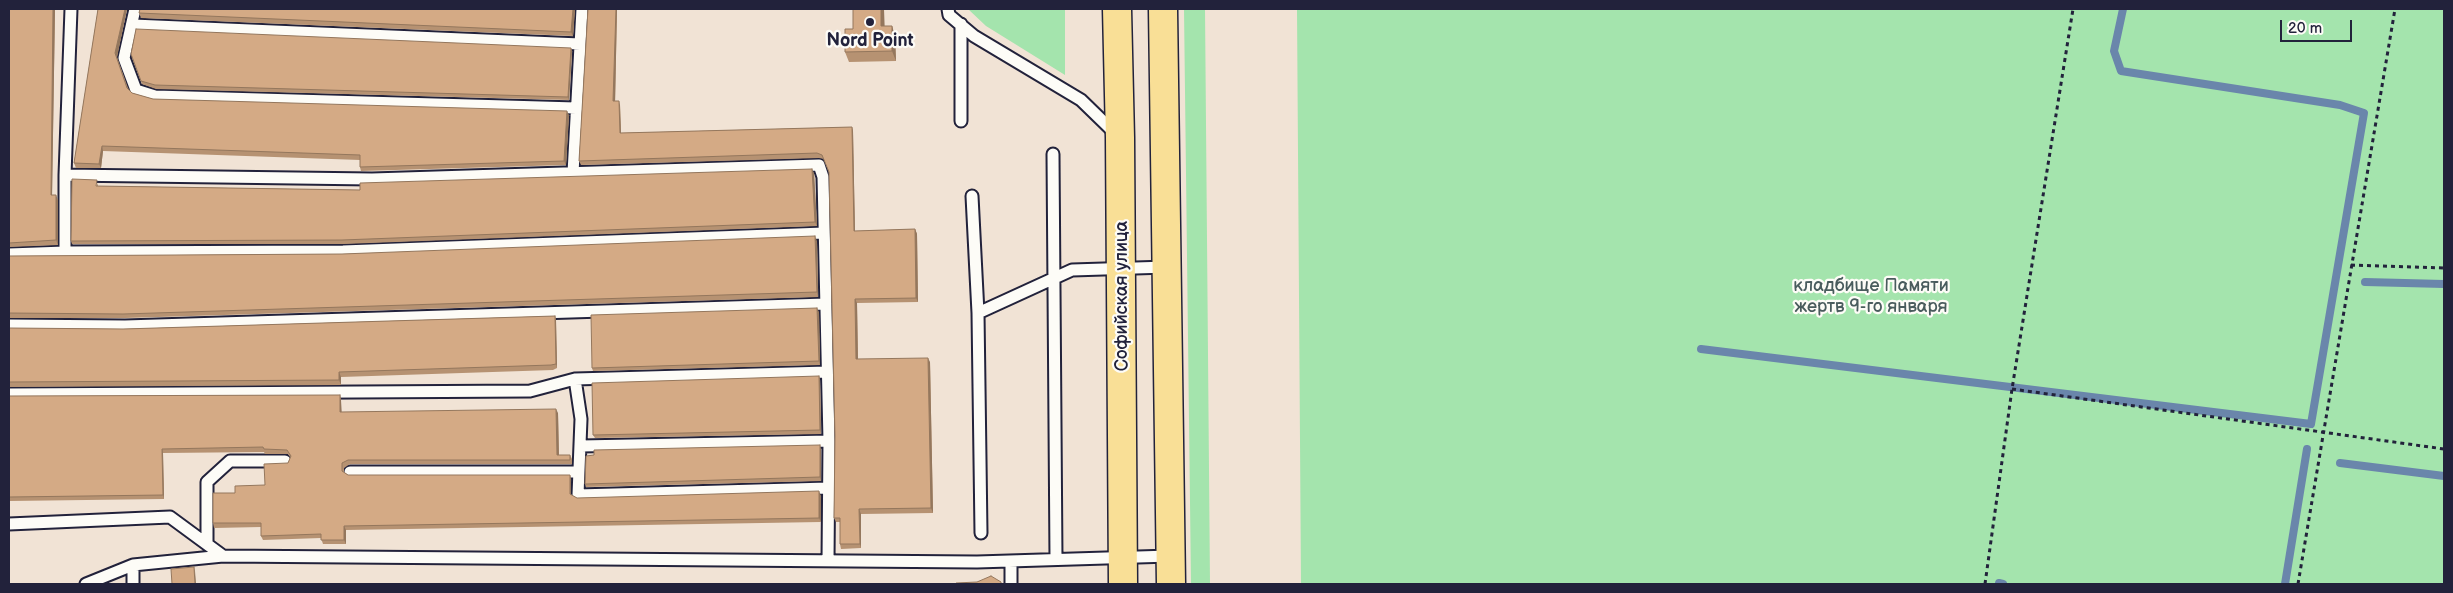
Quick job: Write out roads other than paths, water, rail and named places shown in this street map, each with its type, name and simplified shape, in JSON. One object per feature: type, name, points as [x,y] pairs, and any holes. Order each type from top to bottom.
[{"type":"main road","name":"Софийская улица","points":[[1117,9],[1122,268],[1123,584]]},
{"type":"main road","points":[[1163,9],[1171,584]]},
{"type":"lane","points":[[65,252],[64,175],[71,9]]},
{"type":"lane","points":[[135,9],[133,25],[124,58],[136,90],[155,96],[576,108]]},
{"type":"lane","points":[[573,173],[582,9]]},
{"type":"lane","points":[[948,9],[949,15],[974,36],[1081,100],[1120,138]]},
{"type":"lane","points":[[960,121],[961,24]]},
{"type":"lane","points":[[133,25],[580,44]]},
{"type":"lane","points":[[1053,154],[1056,559]]},
{"type":"lane","points":[[64,175],[372,179],[819,165],[823,177],[826,304],[829,441],[828,561]]},
{"type":"lane","points":[[972,196],[978,313],[981,533]]},
{"type":"lane","points":[[9,254],[343,251],[824,233]]},
{"type":"lane","points":[[978,313],[1072,270],[1167,267]]},
{"type":"lane","points":[[9,325],[125,326],[826,304]]},
{"type":"lane","points":[[9,394],[530,391],[575,379],[827,372]]},
{"type":"lane","points":[[575,379],[581,419],[578,495],[828,488]]},
{"type":"lane","points":[[581,446],[829,441]]},
{"type":"lane","points":[[207,544],[207,482],[230,461],[284,461]]},
{"type":"lane","points":[[350,472],[578,472]]},
{"type":"lane","points":[[9,524],[170,517],[223,556]]},
{"type":"lane","points":[[86,584],[133,565],[223,556],[1010,561],[1170,556]]},
{"type":"lane","points":[[1010,561],[1011,584]]},
{"type":"lane","points":[[133,565],[133,584]]},
{"type":"waterway","points":[[1701,349],[2311,424],[2364,113],[2340,105],[2121,71],[2114,51],[2123,9]]},
{"type":"waterway","points":[[2365,282],[2444,284]]},
{"type":"waterway","points":[[2285,584],[2307,449]]},
{"type":"waterway","points":[[2340,463],[2444,476]]},
{"type":"waterway","points":[[1999,583],[2003,584]]},
{"type":"place","name":"Nord Point","points":[[870,22]]},
{"type":"park label","name":"кладбище Памяти жертв 9-го января","points":[[1871,296]]}]
